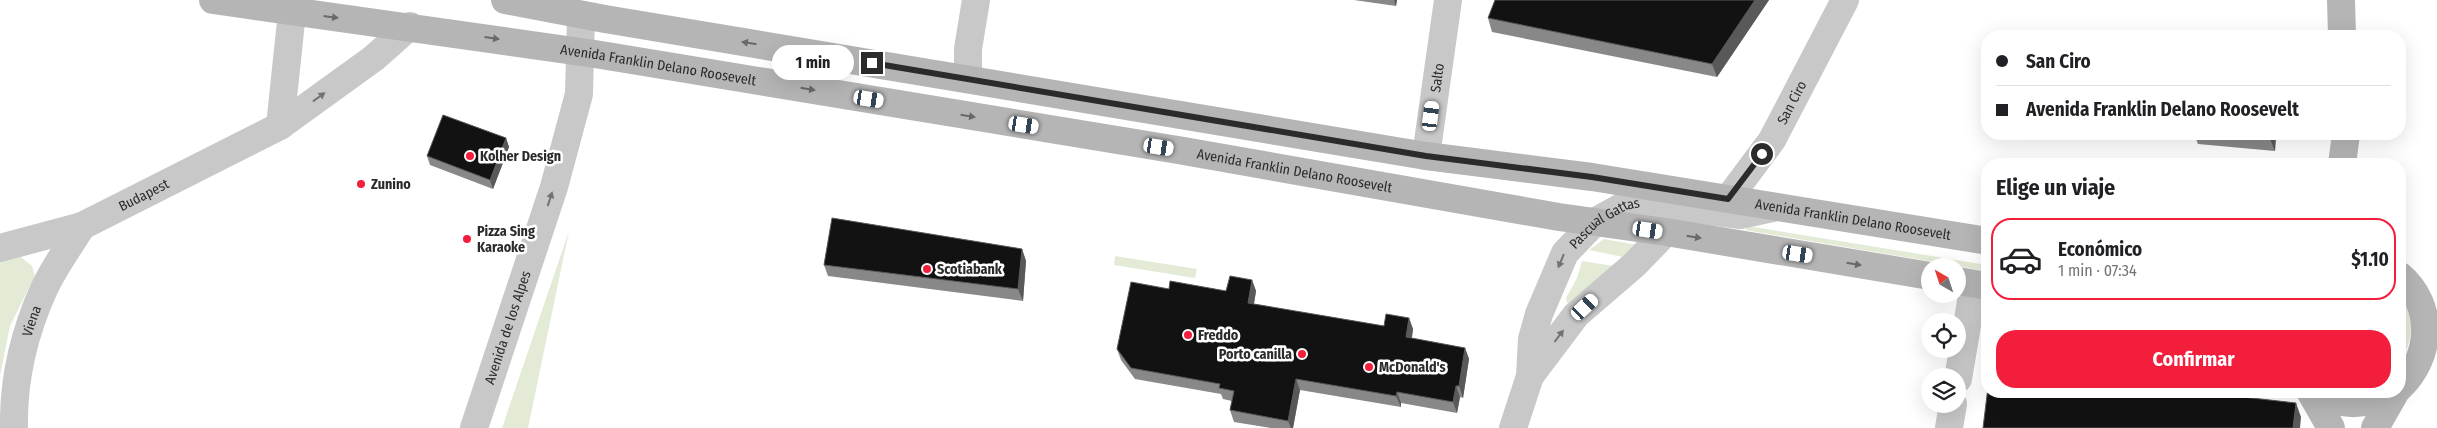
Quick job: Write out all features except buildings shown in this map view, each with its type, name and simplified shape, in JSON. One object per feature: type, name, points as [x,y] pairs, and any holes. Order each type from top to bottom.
[{"type":"main road","name":"Avenida Franklin Delano Roosevelt","points":[[213,0],[581,51],[1178,150],[1559,217],[1666,232],[1921,274]]},
{"type":"main road","points":[[2341,0],[2342,30]]},
{"type":"main road","name":"Avenida Franklin Delano Roosevelt","points":[[517,1],[581,15],[1426,156],[1592,177],[1981,240]]},
{"type":"main road","points":[[2343,158],[2345,140]]},
{"type":"main road","points":[[2348,140],[2353,158]]},
{"type":"main road","points":[[2406,280],[2437,306]]},
{"type":"main road","points":[[2406,281],[2422,306],[2426,324],[2425,343],[2420,360],[2406,378]]},
{"type":"main road","points":[[2406,383],[2437,368]]},
{"type":"main road","points":[[2316,398],[2331,428]]},
{"type":"main road","points":[[2326,398],[2344,403],[2362,403],[2382,398]]},
{"type":"main road","points":[[2375,428],[2393,398]]},
{"type":"street","points":[[968,79],[968,49],[976,0]]},
{"type":"street","name":"Salto","points":[[1426,156],[1448,0]]},
{"type":"street","name":"San Ciro","points":[[1728,199],[1772,140],[1845,0]]},
{"type":"street","points":[[280,126],[292,12]]},
{"type":"street","name":"Avenida de los Alpes","points":[[474,428],[554,187],[578,94],[581,15]]},
{"type":"street","name":"Budapest","points":[[0,248],[82,226],[280,126],[374,58],[410,26]]},
{"type":"street","name":"Pascual Gattas","points":[[1513,428],[1530,376],[1532,339],[1539,314],[1565,252],[1596,221],[1625,205],[1640,202],[1740,215],[1777,207]]},
{"type":"street","name":"Viena","points":[[14,428],[14,404],[21,350],[44,288],[82,226]]},
{"type":"street","name":"Pascual Gattas","points":[[1530,376],[1576,315],[1634,265],[1666,232]]},
{"type":"street","points":[[1960,368],[1973,284]]},
{"type":"street","points":[[1949,428],[1952,413]]},
{"type":"green space","points":[[1748,226],[1944,258],[1921,258],[1921,260],[1745,230]]},
{"type":"green space","points":[[569,231],[528,428],[502,428]]},
{"type":"green space","points":[[1604,239],[1637,245],[1623,257],[1589,250]]},
{"type":"green space","points":[[1115,256],[1197,269],[1195,278],[1114,265]]},
{"type":"green space","points":[[21,257],[32,266],[35,276],[10,326],[0,376],[0,262]]},
{"type":"green space","points":[[1582,261],[1614,266],[1570,303],[1567,303],[1566,298],[1577,278]]},
{"type":"green space","points":[[1966,262],[1981,264],[1981,270],[1966,267]]},
{"type":"green space","points":[[2406,302],[2411,320],[2410,339],[2406,351]]},
{"type":"place","name":"Kolher Design","points":[[470,156]]},
{"type":"place","name":"Zunino","points":[[361,184]]},
{"type":"place","name":"Pizza Sing Karaoke","points":[[467,239]]},
{"type":"place","name":"Scotiabank","points":[[927,269]]},
{"type":"place","name":"Freddo","points":[[1188,335]]},
{"type":"place","name":"Porto canilla","points":[[1302,354]]},
{"type":"place","name":"McDonald's","points":[[1369,367]]},
{"type":"route","points":[[872,63],[1426,156],[1592,177],[1728,199],[1762,154]]}]
